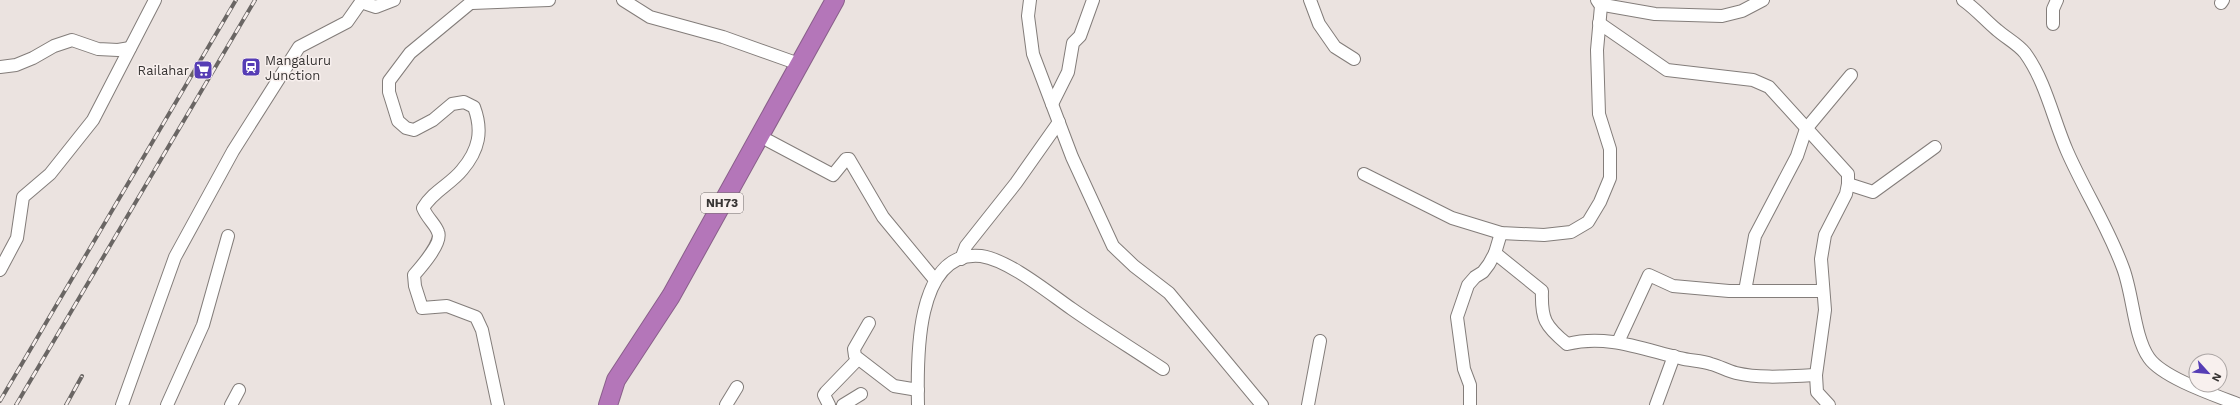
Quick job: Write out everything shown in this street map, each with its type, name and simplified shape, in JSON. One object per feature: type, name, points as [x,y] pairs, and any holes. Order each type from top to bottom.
[{"type":"highway","name":"NH73","points":[[608,405],[616,380],[672,296],[835,0]]},
{"type":"highway","name":"NH73","points":[[618,405],[629,377],[682,297],[846,0]]},
{"type":"street","points":[[0,270],[17,238],[23,198],[50,174],[93,120],[155,0]]},
{"type":"street","points":[[122,405],[175,257],[233,151],[299,46],[347,22],[361,2],[376,7],[394,0]]},
{"type":"street","points":[[498,405],[482,330],[476,317],[447,306],[422,308],[415,286],[414,275],[435,247],[439,237],[439,232],[428,219],[423,208],[429,198],[462,170],[479,137],[480,122],[474,107],[464,102],[452,104],[433,120],[414,130],[406,128],[398,121],[389,92],[389,81],[410,52],[450,18],[473,1],[549,0]]},
{"type":"street","points":[[624,0],[650,16],[723,37],[799,64]]},
{"type":"street","points":[[1030,0],[1028,16],[1033,54],[1072,157],[1113,246],[1134,266],[1169,293],[1262,405]]},
{"type":"street","points":[[1052,104],[1068,72],[1073,43],[1080,36],[1093,0]]},
{"type":"street","points":[[1310,0],[1319,24],[1335,47],[1354,59]]},
{"type":"street","points":[[1364,174],[1452,218],[1501,233],[1544,235],[1571,232],[1588,222],[1600,202],[1610,178],[1610,149],[1599,114],[1597,71],[1599,23],[1602,4],[1655,14],[1722,16],[1742,11],[1762,0]]},
{"type":"street","points":[[1963,0],[2025,53],[2038,78],[2050,102],[2058,130],[2080,181],[2110,235],[2124,269],[2133,298],[2140,336],[2149,358],[2160,369],[2195,387],[2237,404]]},
{"type":"street","points":[[2053,24],[2053,8],[2057,0]]},
{"type":"street","points":[[1599,23],[1667,70],[1753,80],[1769,87],[1848,174],[1846,194],[1825,235],[1821,259],[1822,291],[1825,310],[1816,375],[1818,392],[1829,405]]},
{"type":"street","points":[[0,67],[16,65],[33,58],[54,46],[72,40],[98,49],[118,50],[130,48]]},
{"type":"street","points":[[1745,290],[1755,236],[1797,156],[1806,129],[1851,75]]},
{"type":"street","points":[[961,259],[966,246],[1011,189],[1058,122]]},
{"type":"street","points":[[770,140],[832,175],[835,175],[846,159],[849,159],[883,217],[935,280]]},
{"type":"street","points":[[1848,184],[1872,192],[1936,147]]},
{"type":"street","points":[[1470,405],[1470,385],[1464,369],[1457,317],[1468,285],[1475,277],[1483,272],[1495,253],[1501,233]]},
{"type":"street","points":[[167,405],[203,325],[228,236]]},
{"type":"street","points":[[1495,253],[1542,290],[1541,308],[1545,324],[1567,344],[1578,341],[1604,340],[1637,345],[1674,356],[1709,363],[1737,373],[1780,377],[1816,375]]},
{"type":"street","points":[[918,405],[918,354],[922,320],[928,293],[935,280],[953,263],[961,259],[981,256],[1017,271],[1163,369]]},
{"type":"street","points":[[1618,342],[1649,275],[1673,286],[1745,290],[1822,291]]},
{"type":"street","points":[[869,323],[854,349],[858,359],[894,386],[918,390]]},
{"type":"street","points":[[1308,405],[1320,341]]},
{"type":"street","points":[[1656,405],[1674,356]]},
{"type":"street","points":[[829,405],[824,395],[858,359]]},
{"type":"street","points":[[726,405],[737,387]]},
{"type":"street","points":[[231,405],[239,390]]},
{"type":"street","points":[[843,405],[861,394]]},
{"type":"railway","points":[[0,401],[236,0]]},
{"type":"railway","points":[[16,405],[255,0]]},
{"type":"railway","points":[[66,405],[82,376]]},
{"type":"place","name":"Mangaluru Junction","points":[[251,67]]},
{"type":"place","name":"Railahar","points":[[203,70]]}]
